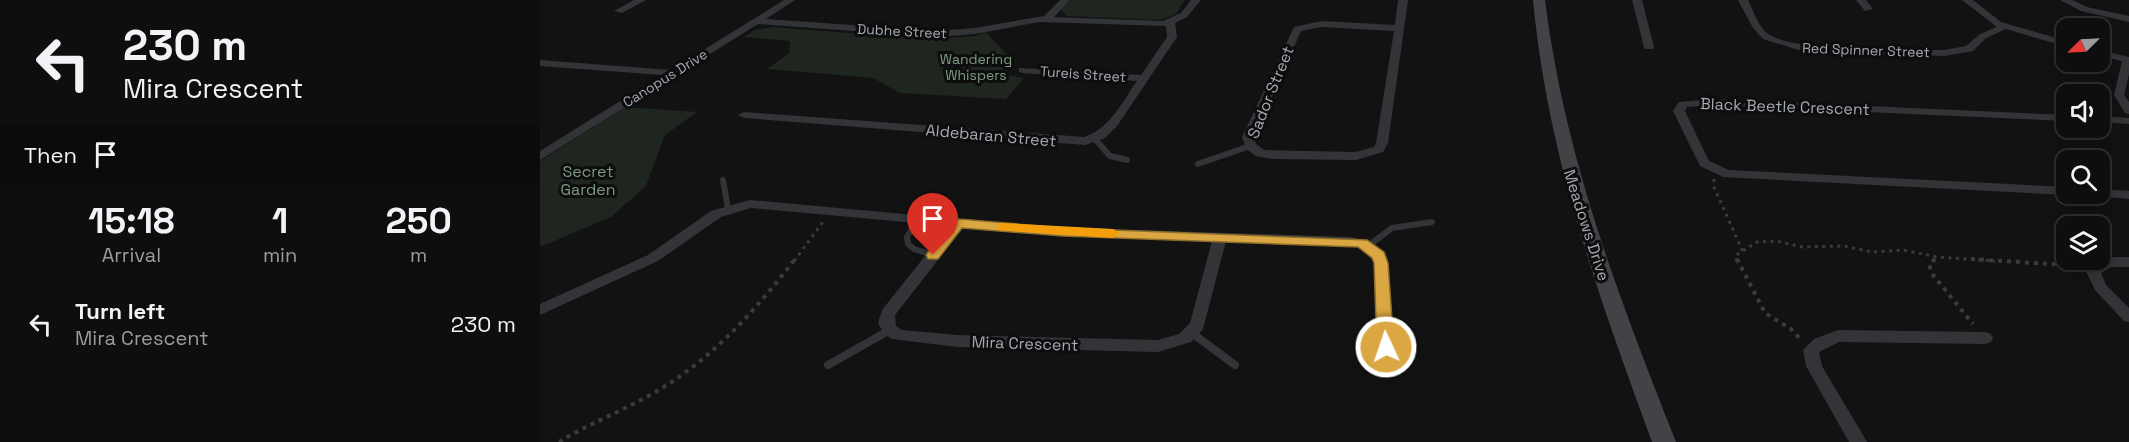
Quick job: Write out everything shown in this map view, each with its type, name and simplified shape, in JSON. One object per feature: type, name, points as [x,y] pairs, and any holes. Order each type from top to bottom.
[{"type":"street","points":[[619,11],[641,0]]},
{"type":"street","name":"Canopus Drive","points":[[540,156],[790,0]]},
{"type":"street","points":[[1047,18],[1065,0]]},
{"type":"street","points":[[1095,139],[1108,130],[1172,37],[1170,23],[1184,15],[1196,0]]},
{"type":"street","name":"Sador Street","points":[[1397,28],[1322,24],[1297,29],[1248,137],[1250,146],[1260,153],[1282,155],[1356,156],[1379,149],[1383,143],[1397,28],[1403,0]]},
{"type":"street","name":"Meadows Drive","points":[[1539,0],[1551,86],[1568,169],[1618,323],[1664,442]]},
{"type":"street","points":[[1637,0],[1649,47]]},
{"type":"street","name":"Red Spinner Street","points":[[1743,0],[1758,28],[1766,37],[1802,48],[1944,53],[1969,49],[1983,36],[2004,27]]},
{"type":"street","points":[[1861,0],[1868,9]]},
{"type":"street","points":[[1966,0],[1983,15],[2004,27],[2056,41]]},
{"type":"street","points":[[2065,0],[2084,9],[2129,19]]},
{"type":"street","name":"Dubhe Street","points":[[756,21],[936,34],[975,31],[1022,20],[1047,18],[1143,24],[1170,23]]},
{"type":"street","points":[[2110,56],[2128,60],[2119,95],[2129,111]]},
{"type":"street","points":[[540,63],[673,73]]},
{"type":"street","name":"Tureis Street","points":[[1023,70],[1143,78]]},
{"type":"street","name":"Black Beetle Crescent","points":[[1717,171],[1699,155],[1679,111],[1683,104],[1713,102],[2056,118]]},
{"type":"street","name":"Aldebaran Street","points":[[744,115],[1075,142],[1095,139]]},
{"type":"street","points":[[2110,119],[2129,120]]},
{"type":"street","points":[[1717,171],[2056,190]]},
{"type":"street","points":[[2110,194],[2129,195]]},
{"type":"street","points":[[540,310],[653,258],[705,220],[728,209],[761,203],[1063,232],[1351,241],[1368,246],[1379,256],[1381,263],[1387,368]]},
{"type":"street","points":[[890,330],[886,323],[891,307],[959,223]]},
{"type":"street","points":[[1192,333],[1197,325],[1210,284],[1220,237]]},
{"type":"street","points":[[2110,262],[2129,262]]},
{"type":"street","points":[[2095,270],[2094,278],[2129,317]]},
{"type":"street","name":"Mira Crescent","points":[[890,330],[898,335],[919,338],[1141,346],[1174,342],[1192,333]]},
{"type":"street","points":[[1858,442],[1814,366],[1811,350],[1820,343],[1838,336],[1985,338]]},
{"type":"lane","points":[[1095,139],[1110,156],[1127,159]]},
{"type":"lane","points":[[1198,164],[1250,146]]},
{"type":"lane","points":[[723,180],[728,209]]},
{"type":"lane","points":[[918,219],[907,237],[908,244],[914,249],[933,255]]},
{"type":"lane","points":[[1368,246],[1392,228],[1432,222]]},
{"type":"lane","points":[[828,364],[890,330]]},
{"type":"lane","points":[[1192,333],[1235,365]]},
{"type":"path","points":[[1717,171],[1714,187],[1743,252]]},
{"type":"path","points":[[559,442],[589,423],[668,385],[702,359],[744,322],[774,288],[832,211]]},
{"type":"path","points":[[1811,350],[1791,329],[1765,313],[1735,256],[1757,242],[1776,241],[1802,247],[1844,246],[1872,252],[1903,250],[1937,257],[2056,264]]},
{"type":"path","points":[[1937,257],[1929,265],[1933,275],[1985,338]]},
{"type":"green space","points":[[1071,0],[1185,0],[1176,14],[1161,20],[1066,16],[1061,9]]},
{"type":"green space","name":"Wandering Whispers","points":[[771,27],[929,39],[975,36],[986,32],[1015,63],[1007,67],[1007,75],[1024,78],[1006,99],[900,93],[873,78],[767,69],[789,53],[790,41],[743,37],[755,30]]},
{"type":"green space","name":"Secret Garden","points":[[625,107],[697,112],[665,135],[646,186],[611,217],[540,247],[540,161]]},
{"type":"slow traffic","points":[[1002,227],[1113,233]]},
{"type":"route","points":[[933,255],[959,223],[1063,232],[1362,243],[1379,256],[1381,263],[1386,347]]}]
